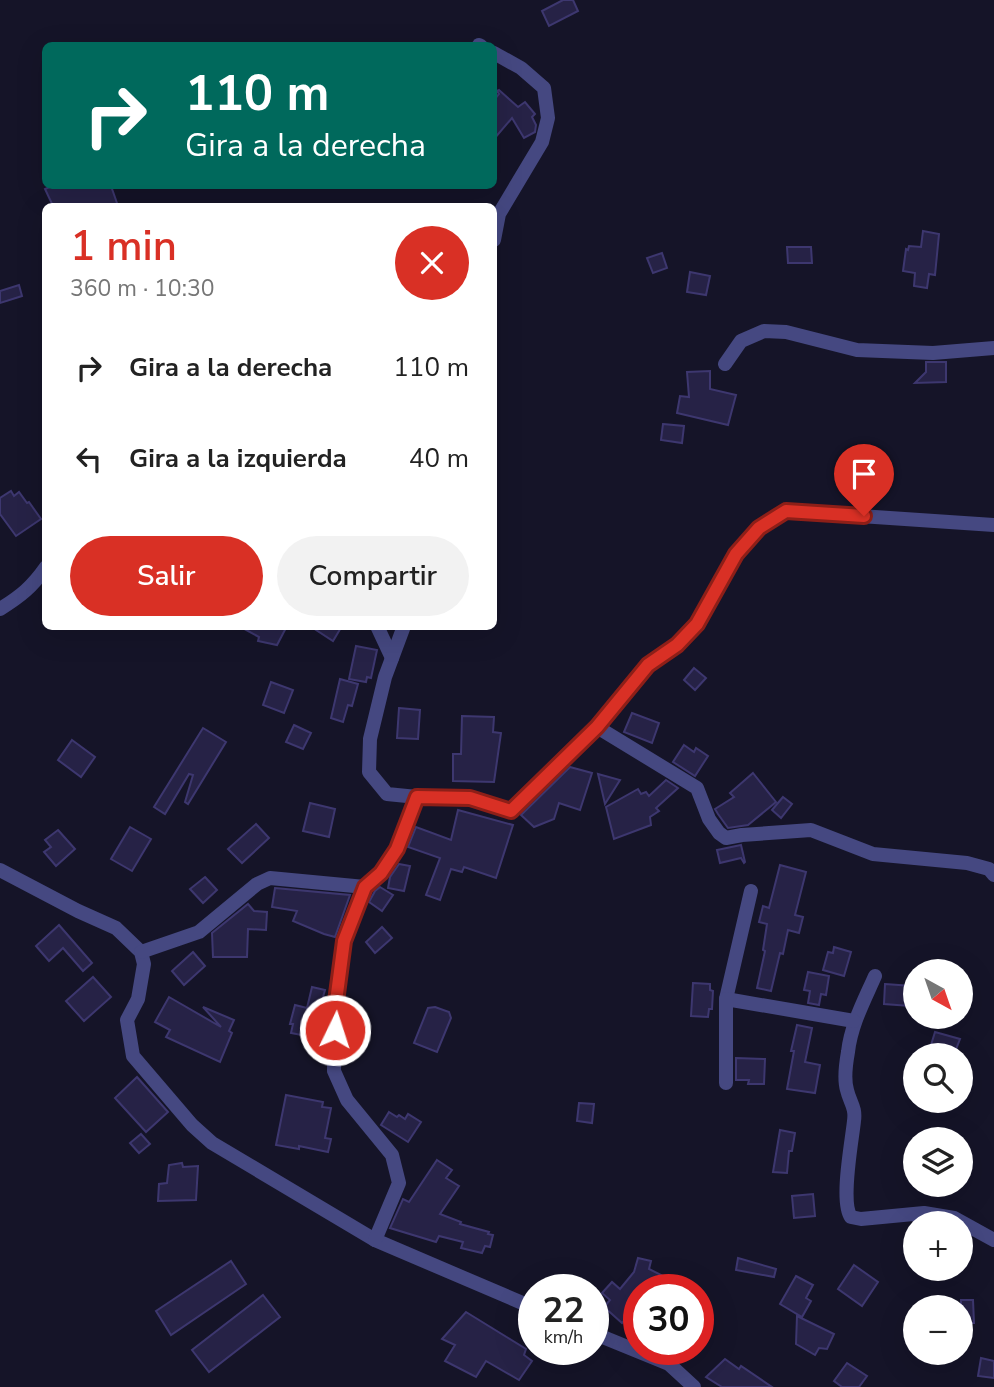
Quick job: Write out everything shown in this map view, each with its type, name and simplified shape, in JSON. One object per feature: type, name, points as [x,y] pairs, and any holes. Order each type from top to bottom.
[{"type":"street","points":[[497,55],[521,68],[544,88],[548,118],[542,142],[499,214],[497,224]]},
{"type":"street","points":[[725,364],[741,341],[764,331],[786,332],[857,350],[933,353],[994,348]]},
{"type":"street","points":[[402,630],[385,677],[370,739],[369,772],[387,794],[470,798],[511,811],[597,727],[648,665],[677,645],[697,624],[736,554],[759,528],[786,511],[994,525]]},
{"type":"street","points":[[0,608],[20,597],[42,572]]},
{"type":"street","points":[[379,630],[392,658]]},
{"type":"street","points":[[597,727],[697,788],[709,819],[726,838],[811,830],[873,854],[967,863],[989,869],[994,875]]},
{"type":"street","points":[[375,1240],[399,1183],[392,1155],[347,1100],[334,1071],[335,1009],[344,941],[365,887],[381,873],[397,849],[417,797]]},
{"type":"street","points":[[0,870],[116,928],[141,952],[144,964],[138,999],[127,1020],[133,1056],[192,1125],[212,1143],[375,1240],[518,1301]]},
{"type":"street","points":[[141,952],[199,933],[257,884],[270,878],[365,887]]},
{"type":"street","points":[[726,1083],[726,999],[751,891]]},
{"type":"street","points":[[875,976],[854,1021],[848,1053],[846,1088],[854,1105],[855,1116],[848,1167],[846,1211],[851,1217],[861,1219],[924,1213],[954,1218],[994,1240]]},
{"type":"street","points":[[726,999],[854,1021]]},
{"type":"street","points":[[609,1340],[669,1364],[694,1387]]},
{"type":"building","points":[[563,0],[573,0],[578,11],[549,26],[542,11]]},
{"type":"building","points":[[497,91],[518,107],[525,102],[535,114],[532,117],[536,125],[535,132],[524,138],[512,118],[497,136]]},
{"type":"building","points":[[45,189],[112,189],[117,203],[52,203]]},
{"type":"building","points":[[923,231],[939,234],[935,275],[929,274],[927,288],[914,286],[915,273],[903,271],[906,249],[908,250],[909,246],[921,247]]},
{"type":"building","points":[[787,247],[811,247],[812,263],[788,263]]},
{"type":"building","points":[[662,253],[667,268],[653,273],[647,258]]},
{"type":"building","points":[[690,272],[710,276],[706,295],[687,292]]},
{"type":"building","points":[[19,285],[22,296],[0,303],[0,291]]},
{"type":"building","points":[[926,362],[946,362],[946,382],[915,383],[926,372]]},
{"type":"building","points":[[710,371],[710,389],[736,395],[728,425],[677,413],[680,396],[689,397],[687,372]]},
{"type":"building","points":[[663,424],[684,426],[682,443],[661,440]]},
{"type":"building","points":[[11,491],[14,496],[19,492],[41,519],[16,536],[0,514],[0,498]]},
{"type":"building","points":[[246,630],[285,630],[277,645],[258,641],[259,637]]},
{"type":"building","points":[[316,630],[340,630],[333,641]]},
{"type":"building","points":[[356,646],[377,650],[371,678],[367,677],[366,682],[349,679]]},
{"type":"building","points":[[694,668],[706,678],[695,690],[684,680]]},
{"type":"building","points":[[340,679],[358,684],[352,706],[348,705],[343,722],[331,718]]},
{"type":"building","points":[[271,682],[293,690],[284,713],[263,705]]},
{"type":"building","points":[[399,708],[420,710],[418,739],[397,738]]},
{"type":"building","points":[[632,713],[659,723],[652,743],[624,732]]},
{"type":"building","points":[[462,716],[494,717],[493,732],[501,733],[494,782],[453,781],[453,754],[461,754]]},
{"type":"building","points":[[294,725],[311,733],[303,749],[286,742]]},
{"type":"building","points":[[203,728],[226,742],[188,804],[185,802],[193,775],[189,774],[165,814],[154,807]]},
{"type":"building","points":[[72,740],[95,757],[81,777],[58,760]]},
{"type":"building","points":[[684,745],[694,752],[696,748],[708,756],[695,776],[673,762]]},
{"type":"building","points":[[570,767],[592,773],[580,810],[559,803],[554,819],[534,827],[521,815]]},
{"type":"building","points":[[753,773],[776,802],[748,825],[728,828],[715,809],[734,797],[730,793]]},
{"type":"building","points":[[598,774],[620,780],[605,804]]},
{"type":"building","points":[[666,780],[678,788],[656,808],[659,811],[650,817],[651,825],[614,839],[606,807],[638,789],[641,794],[646,792],[649,796]]},
{"type":"building","points":[[783,797],[792,804],[781,818],[772,810]]},
{"type":"building","points":[[310,803],[335,809],[329,837],[303,831]]},
{"type":"building","points":[[458,810],[513,825],[496,878],[464,867],[462,872],[451,869],[440,900],[426,895],[440,858],[408,847],[416,827],[451,840]]},
{"type":"building","points":[[256,824],[269,838],[242,863],[228,849]]},
{"type":"building","points":[[130,827],[151,839],[132,871],[111,859]]},
{"type":"building","points":[[58,830],[75,849],[56,866],[44,852],[51,847],[45,840]]},
{"type":"building","points":[[741,845],[744,863],[741,858],[720,863],[717,850]]},
{"type":"building","points":[[399,864],[410,866],[404,891],[388,888],[390,877]]},
{"type":"building","points":[[780,865],[806,872],[795,915],[803,917],[799,933],[788,930],[771,991],[757,988],[765,951],[767,924],[759,922],[763,906],[769,908]]},
{"type":"building","points":[[205,877],[217,890],[203,903],[190,889]]},
{"type":"building","points":[[380,887],[393,895],[382,911],[369,902]]},
{"type":"building","points":[[275,888],[350,895],[335,937],[293,921],[297,911],[272,907]]},
{"type":"building","points":[[248,904],[254,911],[267,912],[266,930],[248,929],[247,957],[213,957],[212,933]]},
{"type":"building","points":[[59,925],[92,963],[83,971],[63,948],[49,961],[36,946]]},
{"type":"building","points":[[382,927],[392,938],[375,953],[366,942]]},
{"type":"building","points":[[834,947],[851,952],[844,976],[823,970],[828,952],[833,953]]},
{"type":"building","points":[[193,952],[205,966],[184,985],[172,971]]},
{"type":"building","points":[[808,972],[829,976],[826,995],[821,994],[819,1005],[808,1003],[810,991],[804,990]]},
{"type":"building","points":[[93,977],[111,997],[84,1021],[66,1001]]},
{"type":"building","points":[[693,983],[710,984],[710,990],[713,991],[712,1009],[709,1009],[708,1017],[691,1016]]},
{"type":"building","points":[[885,984],[903,985],[903,1005],[884,1004]]},
{"type":"building","points":[[312,987],[325,990],[319,1011],[325,1012],[325,1027],[319,1026],[317,1038],[291,1033],[293,1024],[290,1024],[295,1005],[307,1008]]},
{"type":"building","points":[[169,997],[221,1027],[203,1007],[234,1020],[229,1031],[232,1033],[220,1062],[166,1037],[170,1030],[155,1022]]},
{"type":"building","points":[[435,1007],[449,1012],[451,1018],[437,1052],[414,1043],[428,1008]]},
{"type":"building","points":[[797,1025],[812,1028],[805,1062],[820,1065],[815,1093],[787,1089]]},
{"type":"building","points":[[935,1032],[960,1039],[958,1043],[932,1043]]},
{"type":"building","points":[[736,1058],[765,1059],[764,1084],[748,1084],[749,1080],[736,1080]]},
{"type":"building","points":[[137,1077],[168,1112],[146,1132],[115,1098]]},
{"type":"building","points":[[286,1095],[323,1102],[322,1107],[331,1108],[325,1138],[331,1139],[328,1152],[276,1145]]},
{"type":"building","points":[[579,1103],[594,1104],[592,1123],[577,1121]]},
{"type":"building","points":[[389,1112],[405,1119],[408,1114],[421,1122],[408,1142],[381,1125]]},
{"type":"building","points":[[780,1130],[795,1133],[792,1151],[789,1151],[787,1173],[773,1172]]},
{"type":"building","points":[[141,1134],[150,1144],[139,1153],[130,1143]]},
{"type":"building","points":[[437,1160],[452,1170],[446,1178],[459,1186],[440,1214],[493,1235],[490,1247],[485,1246],[482,1253],[461,1248],[463,1242],[439,1236],[436,1242],[390,1228],[403,1199],[409,1202]]},
{"type":"building","points":[[182,1163],[183,1167],[198,1166],[196,1200],[158,1201],[159,1184],[167,1183],[169,1165]]},
{"type":"building","points":[[813,1194],[815,1216],[794,1218],[792,1196]]},
{"type":"building","points":[[638,1258],[651,1261],[649,1269],[659,1274],[632,1274]]},
{"type":"building","points":[[738,1258],[776,1269],[774,1277],[736,1270]]},
{"type":"building","points":[[231,1261],[246,1284],[171,1335],[156,1311]]},
{"type":"building","points":[[854,1265],[878,1282],[862,1306],[838,1289]]},
{"type":"building","points":[[796,1276],[813,1285],[806,1298],[811,1301],[802,1317],[780,1304]]},
{"type":"building","points":[[612,1282],[620,1289],[623,1285],[622,1323],[609,1311],[609,1285]]},
{"type":"building","points":[[263,1295],[280,1317],[209,1372],[192,1350]]},
{"type":"building","points":[[466,1312],[518,1344],[518,1365],[529,1365],[519,1380],[486,1361],[476,1377],[445,1361],[455,1345],[442,1339]]},
{"type":"building","points":[[797,1316],[834,1334],[827,1349],[819,1348],[815,1355],[796,1344]]},
{"type":"building","points":[[981,1358],[994,1361],[994,1378],[978,1376]]},
{"type":"building","points":[[725,1359],[739,1369],[741,1366],[772,1387],[722,1387],[706,1377]]},
{"type":"building","points":[[847,1363],[867,1376],[859,1387],[842,1387],[834,1381]]},
{"type":"route","points":[[335,1030],[335,1009],[344,941],[365,887],[381,873],[397,849],[417,797],[470,798],[511,811],[597,727],[648,665],[677,645],[697,624],[736,554],[759,528],[786,511],[864,516]]}]
